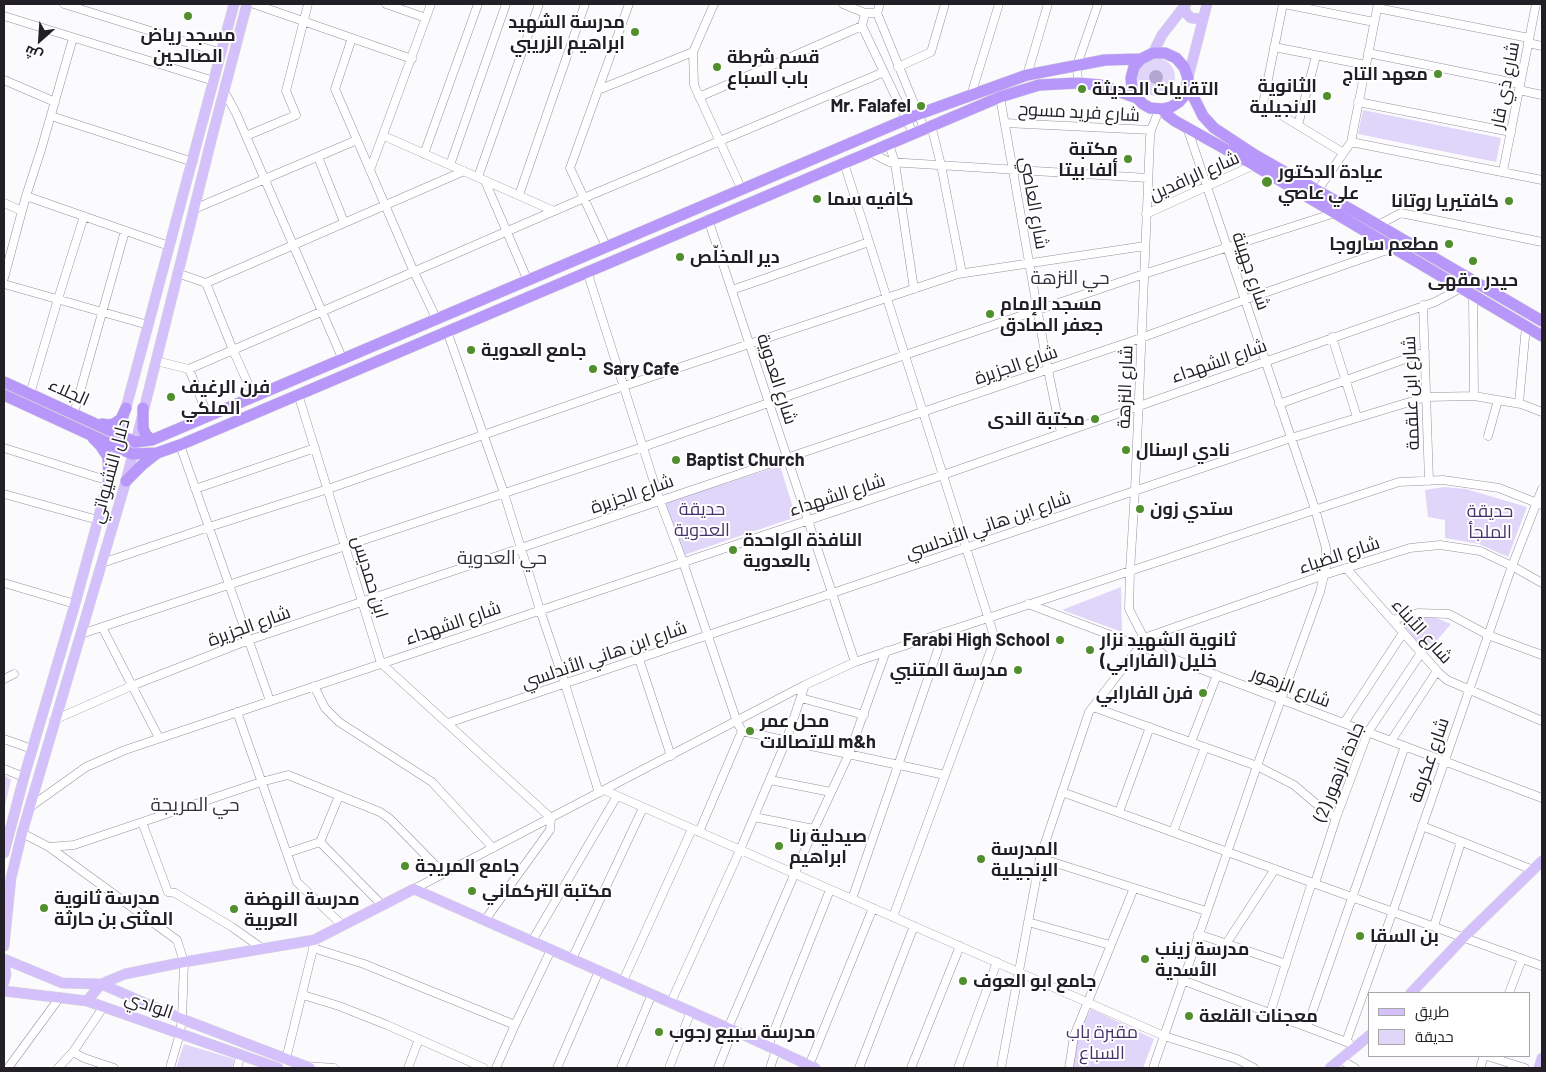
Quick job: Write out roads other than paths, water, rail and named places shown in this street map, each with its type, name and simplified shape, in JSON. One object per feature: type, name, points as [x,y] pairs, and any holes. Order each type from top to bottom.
[{"type":"highway","points":[[1136,98],[1131,78],[1134,67],[1141,59],[1153,53],[1165,53],[1176,58],[1184,67],[1188,82],[1203,116],[1214,128],[1256,155],[1542,321]]},
{"type":"highway","points":[[135,442],[152,440],[343,360],[918,114],[1027,75],[1105,60],[1141,59]]},
{"type":"highway","points":[[132,454],[157,453],[180,445],[1000,96],[1039,86],[1078,83],[1100,85],[1136,98],[1150,108],[1161,110],[1179,102],[1185,94],[1188,82]]},
{"type":"highway","points":[[1161,110],[1542,336]]},
{"type":"highway","name":"الجلاء","points":[[4,382],[135,442]]},
{"type":"highway","name":"الجلاء","points":[[4,395],[132,454]]},
{"type":"highway","points":[[90,421],[108,426],[114,424],[121,419],[126,408]]},
{"type":"highway","points":[[143,408],[143,428],[146,435],[152,440]]},
{"type":"highway","points":[[88,433],[100,445],[108,457],[109,481]]},
{"type":"highway","points":[[126,481],[157,453]]},
{"type":"main road","name":"دلال النشيواتي","points":[[4,853],[109,481],[119,434],[234,4]]},
{"type":"main road","name":"دلال النشيواتي","points":[[4,946],[11,878],[22,833],[126,481],[177,273],[247,4]]},
{"type":"main road","points":[[1188,82],[1207,4]]},
{"type":"main road","points":[[1185,5],[1186,13],[1191,18],[1200,19],[1204,16]]},
{"type":"main road","points":[[1153,53],[1162,35],[1185,5]]},
{"type":"main road","points":[[1412,992],[1464,937],[1542,861]]},
{"type":"main road","points":[[4,982],[6,975],[4,961],[62,984],[101,984],[125,974],[184,962],[263,949],[314,944],[342,926],[414,889],[731,1029],[811,1067]]},
{"type":"main road","points":[[87,1000],[101,984]]},
{"type":"main road","name":"الوادي","points":[[101,984],[182,1019],[307,1067]]},
{"type":"main road","name":"الوادي","points":[[4,991],[87,1000],[278,1068]]},
{"type":"main road","points":[[1330,1068],[1368,1037]]},
{"type":"main road","points":[[1539,1068],[1542,1058]]},
{"type":"street","points":[[64,4],[221,53]]},
{"type":"street","points":[[254,4],[412,59]]},
{"type":"street","points":[[246,136],[296,115],[286,91],[308,4]]},
{"type":"street","points":[[386,4],[426,18]]},
{"type":"street","points":[[370,170],[431,4]]},
{"type":"street","points":[[424,154],[478,4]]},
{"type":"street","points":[[450,165],[506,4]]},
{"type":"street","points":[[528,281],[481,179],[539,4]]},
{"type":"street","points":[[519,196],[585,4]]},
{"type":"street","points":[[607,248],[570,168],[629,4]]},
{"type":"street","points":[[714,4],[693,52],[694,86],[742,190]]},
{"type":"street","points":[[843,4],[865,13],[877,13]]},
{"type":"street","points":[[880,4],[877,13],[923,128],[941,165],[962,273]]},
{"type":"street","points":[[898,66],[931,52],[945,4]]},
{"type":"street","points":[[971,95],[999,4]]},
{"type":"street","points":[[1027,75],[1048,4]]},
{"type":"street","points":[[1078,83],[1077,65],[1098,4]]},
{"type":"street","points":[[1342,152],[1263,104],[1283,4],[1374,22]]},
{"type":"street","name":"شارع ذي قار","points":[[1503,172],[1536,4]]},
{"type":"street","points":[[1318,190],[1342,152],[1351,142],[1377,6],[1529,40],[1542,46]]},
{"type":"street","points":[[865,13],[862,26],[906,120],[923,128]]},
{"type":"street","points":[[4,16],[214,82]]},
{"type":"street","points":[[699,97],[862,26]]},
{"type":"street","points":[[4,278],[26,196],[73,38]]},
{"type":"street","points":[[352,38],[335,89],[414,272],[437,320]]},
{"type":"street","points":[[1274,47],[1366,65]]},
{"type":"street","points":[[598,90],[693,52]]},
{"type":"street","points":[[1368,53],[1519,87],[1542,94]]},
{"type":"street","points":[[1298,125],[1316,56]]},
{"type":"street","points":[[156,361],[189,369],[584,198],[884,72]]},
{"type":"street","points":[[4,80],[55,102]]},
{"type":"street","points":[[224,90],[246,136],[343,360]]},
{"type":"street","name":"شارع العاصي","points":[[1000,96],[1048,370],[1061,433]]},
{"type":"street","points":[[1358,102],[1511,132]]},
{"type":"street","name":"شارع النزهة","points":[[1161,110],[1151,130],[1129,610],[1144,638],[1164,655]]},
{"type":"street","points":[[50,116],[193,162]]},
{"type":"street","name":"شارع فريد مسوح","points":[[1005,123],[1151,130]]},
{"type":"street","name":"شارع جهينة","points":[[1153,1068],[1206,910],[1320,592],[1326,567],[1326,548],[1315,510],[1187,127]]},
{"type":"street","points":[[384,136],[554,211]]},
{"type":"street","points":[[194,209],[357,140]]},
{"type":"street","points":[[1351,142],[1541,179],[1542,170]]},
{"type":"street","points":[[889,144],[895,163],[914,289]]},
{"type":"street","points":[[870,152],[895,163],[1148,178]]},
{"type":"street","points":[[318,157],[344,222]]},
{"type":"street","points":[[844,163],[995,639],[893,917]]},
{"type":"street","name":"شارع الرافدين","points":[[1146,214],[1254,166]]},
{"type":"street","points":[[177,273],[206,282],[464,171]]},
{"type":"street","points":[[26,196],[169,246]]},
{"type":"street","points":[[4,203],[22,211]]},
{"type":"street","points":[[81,634],[643,447],[1144,274],[1334,213]]},
{"type":"street","points":[[1378,225],[1401,213],[1542,242]]},
{"type":"street","points":[[30,394],[84,216]]},
{"type":"street","name":"شارع العدوية","points":[[708,219],[855,662]]},
{"type":"street","points":[[74,413],[125,231]]},
{"type":"street","points":[[732,290],[870,242]]},
{"type":"street","points":[[102,564],[962,273],[1145,246]]},
{"type":"street","name":"شارع الجزيرة","points":[[54,720],[132,685],[249,640],[1048,370],[1394,248]]},
{"type":"street","points":[[587,271],[660,500],[683,562],[736,722],[742,731],[945,775]]},
{"type":"street","points":[[206,282],[254,397]]},
{"type":"street","points":[[4,284],[148,325]]},
{"type":"street","name":"شارع الشهداء","points":[[30,807],[86,766],[125,750],[943,475],[1435,302],[1460,288]]},
{"type":"street","points":[[1473,295],[1474,396]]},
{"type":"street","name":"شارع ابن علقمة","points":[[1423,305],[1429,481]]},
{"type":"street","points":[[1519,403],[1526,326]]},
{"type":"street","points":[[446,331],[504,493],[540,610],[601,792]]},
{"type":"street","points":[[1332,337],[1357,417]]},
{"type":"street","points":[[1279,404],[1425,352]]},
{"type":"street","points":[[189,369],[208,416]]},
{"type":"street","name":"ابن حمديس","points":[[298,394],[381,663]]},
{"type":"street","name":"شارع ابن هاني الأندلسي","points":[[448,723],[1291,438],[1426,397],[1474,396],[1519,403],[1542,412]]},
{"type":"street","points":[[1488,436],[1498,400]]},
{"type":"street","points":[[180,445],[270,701]]},
{"type":"street","points":[[4,448],[109,481]]},
{"type":"street","points":[[196,489],[315,448]]},
{"type":"street","points":[[414,889],[805,685],[855,662],[886,651],[1399,482],[1444,480],[1499,488],[1540,503]]},
{"type":"street","name":"شارع عكرمة","points":[[1346,1042],[1393,912],[1512,566],[1540,503],[1542,489]]},
{"type":"street","points":[[4,494],[98,520]]},
{"type":"street","name":"شارع الضياء","points":[[1144,638],[1324,575],[1410,548],[1440,545],[1480,552],[1512,566],[1542,584]]},
{"type":"street","name":"شارع الأبناء","points":[[1346,568],[1447,680],[1542,721]]},
{"type":"street","points":[[4,583],[75,604]]},
{"type":"street","name":"شارع الزهور","points":[[1028,604],[1542,798]]},
{"type":"street","points":[[1392,620],[1418,613],[1450,614],[1488,635],[1542,655]]},
{"type":"street","points":[[102,627],[159,738]]},
{"type":"street","points":[[852,899],[944,632]]},
{"type":"street","points":[[1344,723],[1403,633]]},
{"type":"street","points":[[1001,1068],[1040,858],[1089,712],[1140,646],[1144,638]]},
{"type":"street","points":[[718,1068],[731,1029],[795,874],[849,754],[886,651]]},
{"type":"street","name":"جادة الزهور (2)","points":[[1270,1013],[1313,883],[1368,732],[1421,653]]},
{"type":"street","points":[[639,659],[671,756]]},
{"type":"street","points":[[381,663],[551,818]]},
{"type":"street","points":[[1391,741],[1437,671]]},
{"type":"street","points":[[4,679],[14,674]]},
{"type":"street","points":[[1191,742],[1217,675]]},
{"type":"street","points":[[670,1002],[770,780],[786,742],[805,685]]},
{"type":"street","points":[[314,686],[325,708],[339,722],[432,782],[493,848]]},
{"type":"street","points":[[801,698],[864,715]]},
{"type":"street","points":[[1093,707],[1257,766],[1294,784],[1336,818]]},
{"type":"street","points":[[237,712],[297,882],[342,926]]},
{"type":"street","points":[[1119,812],[1150,727]]},
{"type":"street","points":[[623,981],[742,731]]},
{"type":"street","points":[[4,739],[32,749]]},
{"type":"street","points":[[1307,1027],[1405,746]]},
{"type":"street","points":[[1173,832],[1204,747]]},
{"type":"street","points":[[4,769],[24,777]]},
{"type":"street","points":[[49,847],[74,846],[262,782],[288,775],[380,812],[390,819],[443,873]]},
{"type":"street","points":[[770,780],[831,792]]},
{"type":"street","points":[[601,792],[617,796],[1164,1036],[1237,1060],[1254,1068]]},
{"type":"street","points":[[1062,792],[1542,966]]},
{"type":"street","points":[[287,853],[320,842],[339,796]]},
{"type":"street","points":[[532,941],[617,796]]},
{"type":"street","points":[[572,959],[643,808]]},
{"type":"street","points":[[754,817],[814,829]]},
{"type":"street","points":[[485,920],[550,830],[551,818]]},
{"type":"street","points":[[142,822],[168,892],[175,893],[232,927],[263,949]]},
{"type":"street","points":[[1422,826],[1534,870]]},
{"type":"street","points":[[22,833],[49,847],[177,940],[184,962],[182,1019],[170,1068]]},
{"type":"street","points":[[320,842],[382,905]]},
{"type":"street","points":[[1434,926],[1461,842]]},
{"type":"street","points":[[1040,858],[1206,910]]},
{"type":"street","points":[[1226,944],[1275,869]]},
{"type":"street","points":[[1069,1068],[1074,1036],[1134,888]]},
{"type":"street","points":[[770,1068],[772,1048],[830,890]]},
{"type":"street","points":[[811,1067],[873,908]]},
{"type":"street","points":[[1028,922],[1110,945]]},
{"type":"street","points":[[859,1068],[914,926]]},
{"type":"street","points":[[1198,934],[1286,964]]},
{"type":"street","points":[[286,1059],[314,944],[515,1025]]},
{"type":"street","points":[[910,1068],[960,946]]},
{"type":"street","points":[[496,1068],[551,950]]},
{"type":"street","points":[[1509,992],[1522,959]]},
{"type":"street","points":[[958,1068],[997,962]]},
{"type":"street","points":[[557,1068],[599,971]]},
{"type":"street","points":[[1182,980],[1358,1046]]},
{"type":"street","points":[[621,1068],[652,994]]},
{"type":"street","points":[[303,995],[338,1006],[484,1068]]},
{"type":"street","points":[[8,1068],[60,997]]},
{"type":"street","points":[[58,1068],[73,1052],[104,1006]]},
{"type":"street","points":[[669,1068],[690,1011]]},
{"type":"street","points":[[408,1068],[419,1039]]},
{"type":"street","points":[[73,1052],[84,1058],[114,1068]]},
{"type":"street","points":[[237,1068],[241,1054]]},
{"type":"street","points":[[1489,1057],[1525,1068]]},
{"type":"street","points":[[1341,1060],[1355,1068]]},
{"type":"street","points":[[307,1067],[334,1068]]},
{"type":"place","name":"مسجد رياض الصالحين","points":[[188,16]]},
{"type":"place","name":"مدرسة الشهيد ابراهيم الزريبي","points":[[635,32]]},
{"type":"place","name":"قسم شرطة باب السباع","points":[[717,67]]},
{"type":"place","name":"معهد التاج","points":[[1438,74]]},
{"type":"place","name":"التقنيات الحديثة","points":[[1082,89]]},
{"type":"place","name":"الثانوية الانجيلية","points":[[1327,96]]},
{"type":"place","name":"Mr. Falafel","points":[[921,106]]},
{"type":"place","name":"مكتبة ألفا بيتا","points":[[1128,159]]},
{"type":"place","name":"عيادة الدكتور علي عاصي","points":[[1267,182]]},
{"type":"place","name":"كافيه سما","points":[[817,199]]},
{"type":"place","name":"كافتيريا روتانا","points":[[1509,201]]},
{"type":"place","name":"مطعم ساروجا","points":[[1449,244]]},
{"type":"place","name":"دير المخلّص","points":[[680,257]]},
{"type":"place","name":"حيدر مقهى","points":[[1473,261]]},
{"type":"place","name":"مسجد الإمام جعفر الصادق","points":[[990,314]]},
{"type":"place","name":"جامع العدوية","points":[[471,350]]},
{"type":"place","name":"Sary Cafe","points":[[593,369]]},
{"type":"place","name":"فرن الرغيف الملكي","points":[[171,397]]},
{"type":"place","name":"مكتبة الندى","points":[[1095,419]]},
{"type":"place","name":"نادي ارسنال","points":[[1126,450]]},
{"type":"place","name":"Baptist Church","points":[[676,460]]},
{"type":"place","name":"ستدي زون","points":[[1140,509]]},
{"type":"place","name":"النافذة الواحدة بالعدوية","points":[[733,550]]},
{"type":"place","name":"Farabi High School","points":[[1060,640]]},
{"type":"place","name":"ثانوية الشهيد نزار خليل (الفارابي)","points":[[1090,650]]},
{"type":"place","name":"مدرسة المتنبي","points":[[1018,670]]},
{"type":"place","name":"فرن الفارابي","points":[[1203,693]]},
{"type":"place","name":"محل عمر للاتصالات m&h","points":[[750,731]]},
{"type":"place","name":"صيدلية رنا ابراهيم","points":[[779,846]]},
{"type":"place","name":"المدرسة الإنجيلية","points":[[981,859]]},
{"type":"place","name":"جامع المريجة","points":[[405,866]]},
{"type":"place","name":"مكتبة التركماني","points":[[472,891]]},
{"type":"place","name":"مدرسة ثانوية المثنى بن حارثة","points":[[44,908]]},
{"type":"place","name":"مدرسة النهضة العربية","points":[[234,909]]},
{"type":"place","name":"بن السقا","points":[[1360,936]]},
{"type":"place","name":"مدرسة زينب الأسدية","points":[[1145,959]]},
{"type":"place","name":"جامع ابو العوف","points":[[963,981]]},
{"type":"place","name":"معجنات القلعة","points":[[1189,1016]]},
{"type":"place","name":"مدرسة سبيع رجوب","points":[[659,1032]]},
{"type":"district","name":"حي النزهة","points":[[1070,278]]},
{"type":"district","name":"حي العدوية","points":[[502,558]]},
{"type":"district","name":"حي المريجة","points":[[195,805]]},
{"type":"park label","name":"حديقة العدوية","points":[[702,519]]},
{"type":"park label","name":"حديقة الملجأ","points":[[1490,521]]},
{"type":"park label","name":"مقبرة باب السباع","points":[[1102,1042]]}]
